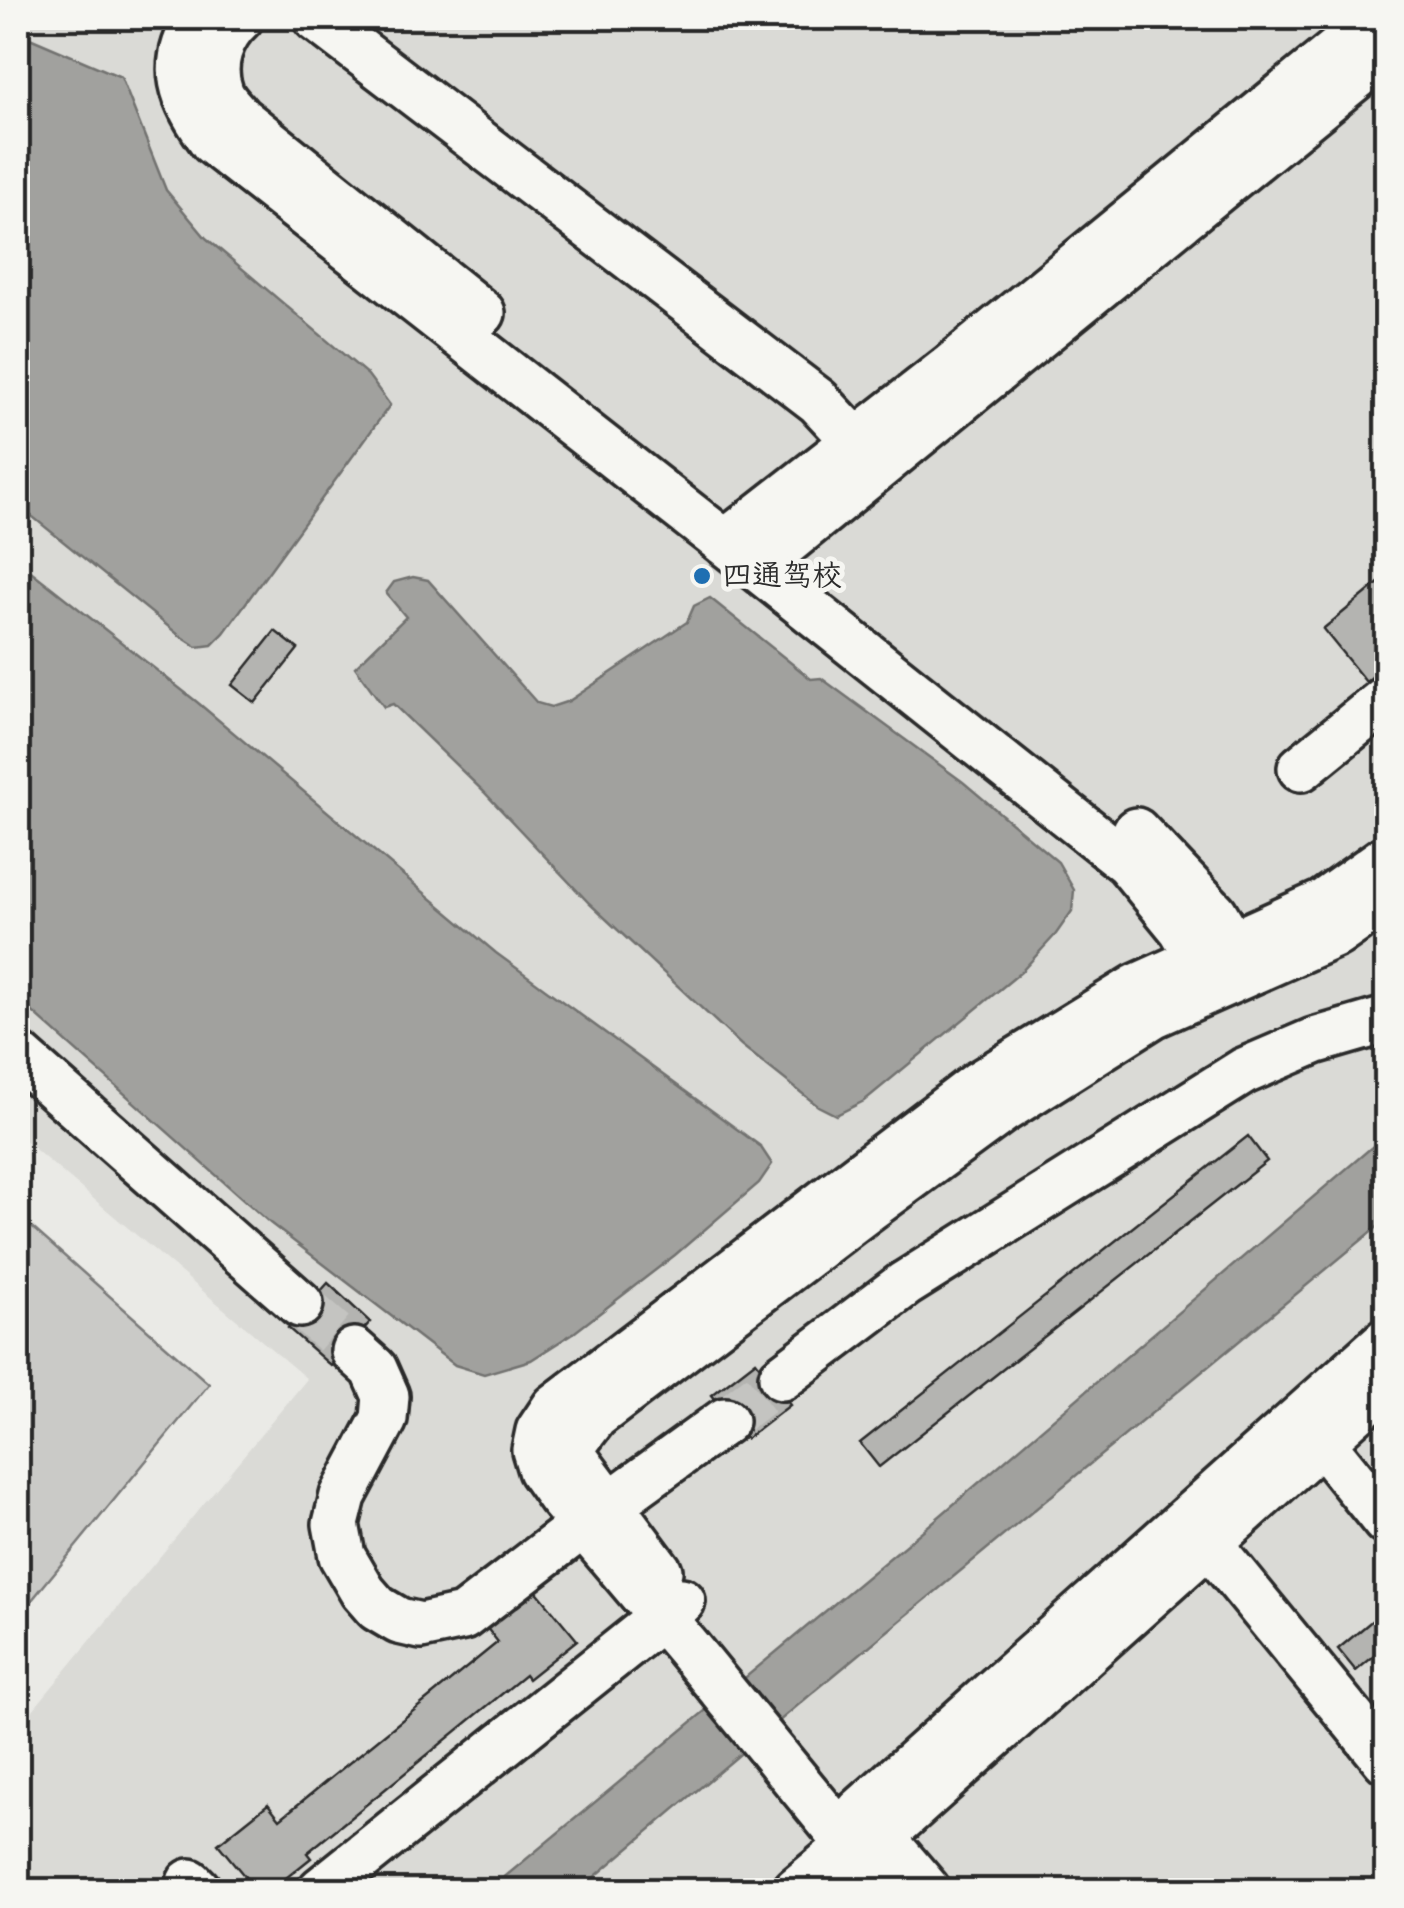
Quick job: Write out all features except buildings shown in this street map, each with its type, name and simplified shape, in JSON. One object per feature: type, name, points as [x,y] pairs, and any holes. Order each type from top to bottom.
[{"type":"lane","points":[[199,18],[190,32],[181,63],[182,88],[193,114],[213,142],[752,545]]},
{"type":"lane","points":[[240,18],[220,44],[216,71],[220,94],[239,118],[1128,863],[1182,929],[1224,966]]},
{"type":"lane","points":[[316,18],[818,401],[867,454]]},
{"type":"lane","points":[[867,454],[952,366],[1377,18]]},
{"type":"lane","points":[[752,545],[1386,52]]},
{"type":"lane","points":[[1301,768],[1386,699]]},
{"type":"lane","points":[[1224,966],[1386,858]]},
{"type":"lane","points":[[927,1890],[863,1832],[794,1756],[596,1515],[541,1470],[536,1450],[539,1431],[555,1407],[979,1084],[1137,987],[1336,934],[1386,899]]},
{"type":"lane","points":[[782,1377],[905,1284],[1244,1071],[1314,1041],[1386,1020]]},
{"type":"lane","points":[[18,1056],[300,1304]]},
{"type":"lane","points":[[796,1890],[1311,1430],[1386,1341]]},
{"type":"lane","points":[[354,1350],[374,1369],[386,1396],[384,1419],[343,1496],[336,1524],[342,1556],[377,1608],[398,1621],[421,1626],[463,1617],[725,1421]]},
{"type":"lane","points":[[1311,1430],[1386,1384]]},
{"type":"lane","points":[[1311,1430],[1386,1522]]},
{"type":"lane","points":[[1198,1530],[1386,1760]]},
{"type":"lane","points":[[321,1890],[684,1624]]},
{"type":"lane","points":[[863,1832],[886,1890]]},
{"type":"shaded area","name":"四通驾校","points":[[18,18],[1386,18],[1386,1890],[18,1890],[18,1728],[307,1379],[18,1135]]},
{"type":"shaded area","points":[[18,33],[121,77],[166,190],[206,238],[368,375],[390,405],[212,645],[197,647],[180,636],[18,505]]},
{"type":"shaded area","points":[[18,561],[197,702],[496,953],[760,1146],[772,1164],[759,1183],[675,1255],[575,1332],[531,1360],[484,1374],[455,1365],[270,1223],[18,999]]},
{"type":"shaded area","points":[[413,577],[428,580],[537,703],[551,707],[569,701],[687,622],[694,606],[710,598],[811,679],[821,678],[963,782],[1058,862],[1074,890],[1072,911],[1021,972],[864,1101],[836,1115],[818,1106],[741,1045],[589,903],[484,792],[393,704],[384,707],[355,667],[406,617],[386,593],[394,582]]},
{"type":"shaded area","points":[[1386,1135],[1386,1220],[579,1890],[489,1890],[927,1527]]},
{"type":"shaded area","points":[[18,1215],[209,1384],[18,1617]]},
{"type":"tunnel","points":[[300,1304],[354,1351]]},
{"type":"tunnel","points":[[725,1421],[782,1377]]},
{"type":"place","name":"四通驾校","points":[[702,576]]}]
